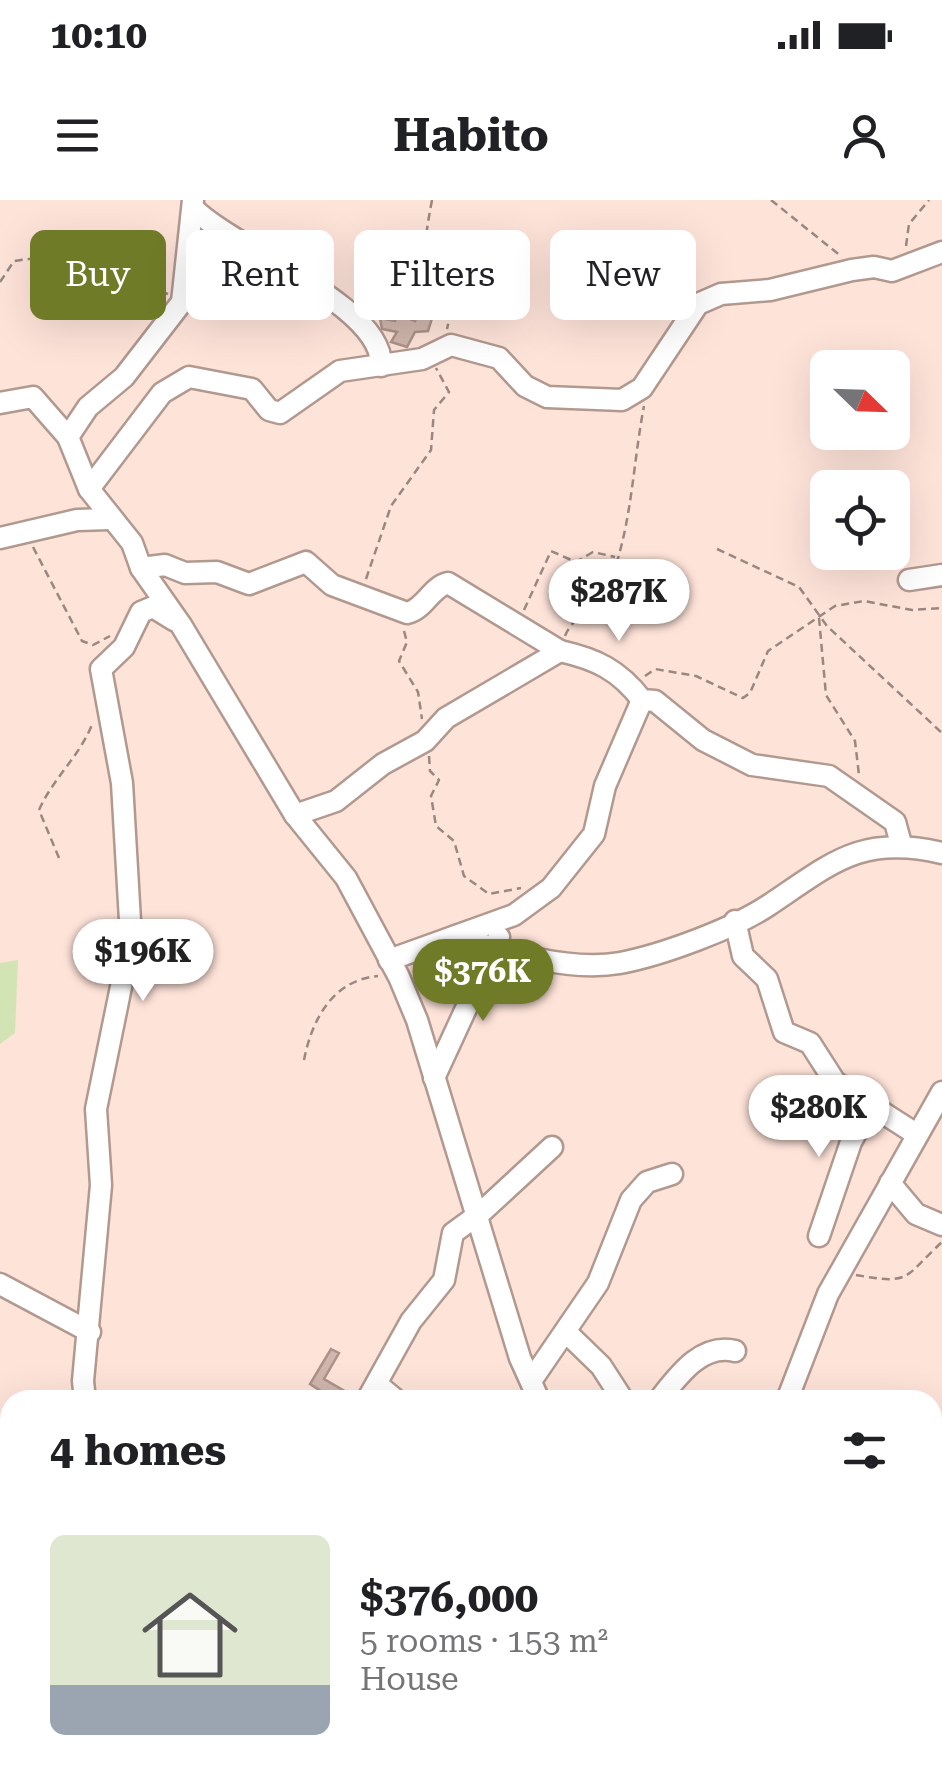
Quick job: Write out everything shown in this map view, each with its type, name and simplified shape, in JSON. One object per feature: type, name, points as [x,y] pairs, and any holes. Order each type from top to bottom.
[{"type":"street","points":[[193,204],[259,256],[347,308],[377,340],[381,366]]},
{"type":"street","points":[[68,437],[90,405],[124,377],[184,296],[193,204]]},
{"type":"street","points":[[89,489],[162,394],[189,376],[252,389],[269,410],[280,413],[331,375],[430,356],[456,345],[492,354],[510,366],[525,386],[546,398],[622,400],[642,388],[698,304],[721,294],[770,290],[852,270],[900,269],[942,252]]},
{"type":"street","points":[[0,403],[32,397],[68,437],[89,489],[132,543],[141,568],[181,625],[295,815],[346,878],[394,969],[434,1078],[474,1218],[535,1390]]},
{"type":"street","points":[[0,538],[22,536],[77,520],[110,519]]},
{"type":"street","points":[[141,568],[218,572],[249,584],[306,562],[332,585],[387,608],[411,613],[448,583],[560,651],[590,658],[624,677],[642,700],[655,702],[688,730],[742,761],[829,776],[895,822],[901,844]]},
{"type":"street","points":[[909,580],[942,575]]},
{"type":"street","points":[[84,1390],[102,1185],[95,1117],[130,938],[122,783],[102,666],[124,647],[141,612],[153,607],[181,625]]},
{"type":"street","points":[[295,815],[336,801],[383,764],[425,740],[460,709],[560,651]]},
{"type":"street","points":[[394,969],[456,936],[514,915],[551,888],[594,834],[606,786],[642,700]]},
{"type":"street","points":[[456,936],[492,948],[580,963],[616,964],[735,922],[767,906],[804,877],[852,855],[901,844],[942,853]]},
{"type":"street","points":[[434,1078],[492,948],[514,915]]},
{"type":"street","points":[[735,922],[743,956],[767,979],[780,1026],[810,1042],[825,1072],[916,1134]]},
{"type":"street","points":[[789,1390],[804,1348],[839,1274],[942,1092]]},
{"type":"street","points":[[819,1236],[851,1142],[871,1106]]},
{"type":"street","points":[[373,1390],[411,1322],[444,1280],[453,1233],[552,1148]]},
{"type":"street","points":[[536,1390],[598,1283],[631,1200],[647,1182],[672,1174]]},
{"type":"street","points":[[890,1183],[916,1214],[942,1225]]},
{"type":"street","points":[[0,1284],[90,1332]]},
{"type":"street","points":[[567,1333],[601,1366],[617,1390]]},
{"type":"street","points":[[669,1390],[703,1355],[722,1348],[735,1352]]},
{"type":"path","points":[[360,594],[391,506],[431,450],[434,410],[448,392],[430,356],[452,316],[427,270],[425,238],[432,200]]},
{"type":"path","points":[[770,200],[838,252],[852,270]]},
{"type":"path","points":[[900,269],[909,224],[929,200]]},
{"type":"path","points":[[0,282],[14,261],[36,258],[93,269],[156,292],[184,296]]},
{"type":"path","points":[[560,651],[575,618],[605,594],[617,557],[630,509],[644,406],[642,388]]},
{"type":"path","points":[[22,536],[34,548],[82,641],[93,644],[136,621]]},
{"type":"path","points":[[717,549],[799,587],[819,616],[942,733]]},
{"type":"path","points":[[517,624],[551,550],[576,562],[594,552],[617,557]]},
{"type":"path","points":[[624,677],[670,669],[747,697],[768,652],[819,616],[849,602],[882,602],[912,610],[942,608]]},
{"type":"path","points":[[387,608],[407,638],[399,662],[418,692],[430,771],[439,780],[431,796],[434,820],[454,841],[464,876],[489,894],[538,884],[551,888]]},
{"type":"path","points":[[819,616],[826,695],[855,741],[866,801]]},
{"type":"path","points":[[59,858],[38,810],[63,768],[86,740],[104,692]]},
{"type":"path","points":[[304,1060],[309,1034],[330,1000],[350,982],[394,969]]},
{"type":"path","points":[[839,1274],[885,1282],[900,1279],[915,1271],[942,1242]]},
{"type":"green space","points":[[18,960],[15,1033],[0,1044],[0,963]]},
{"type":"building","points":[[380,320],[412,320],[431,320],[428,331],[415,332],[407,347],[391,342],[397,332],[382,329]]},
{"type":"building","points":[[331,1349],[339,1353],[324,1379],[343,1390],[319,1390],[310,1384]]}]
